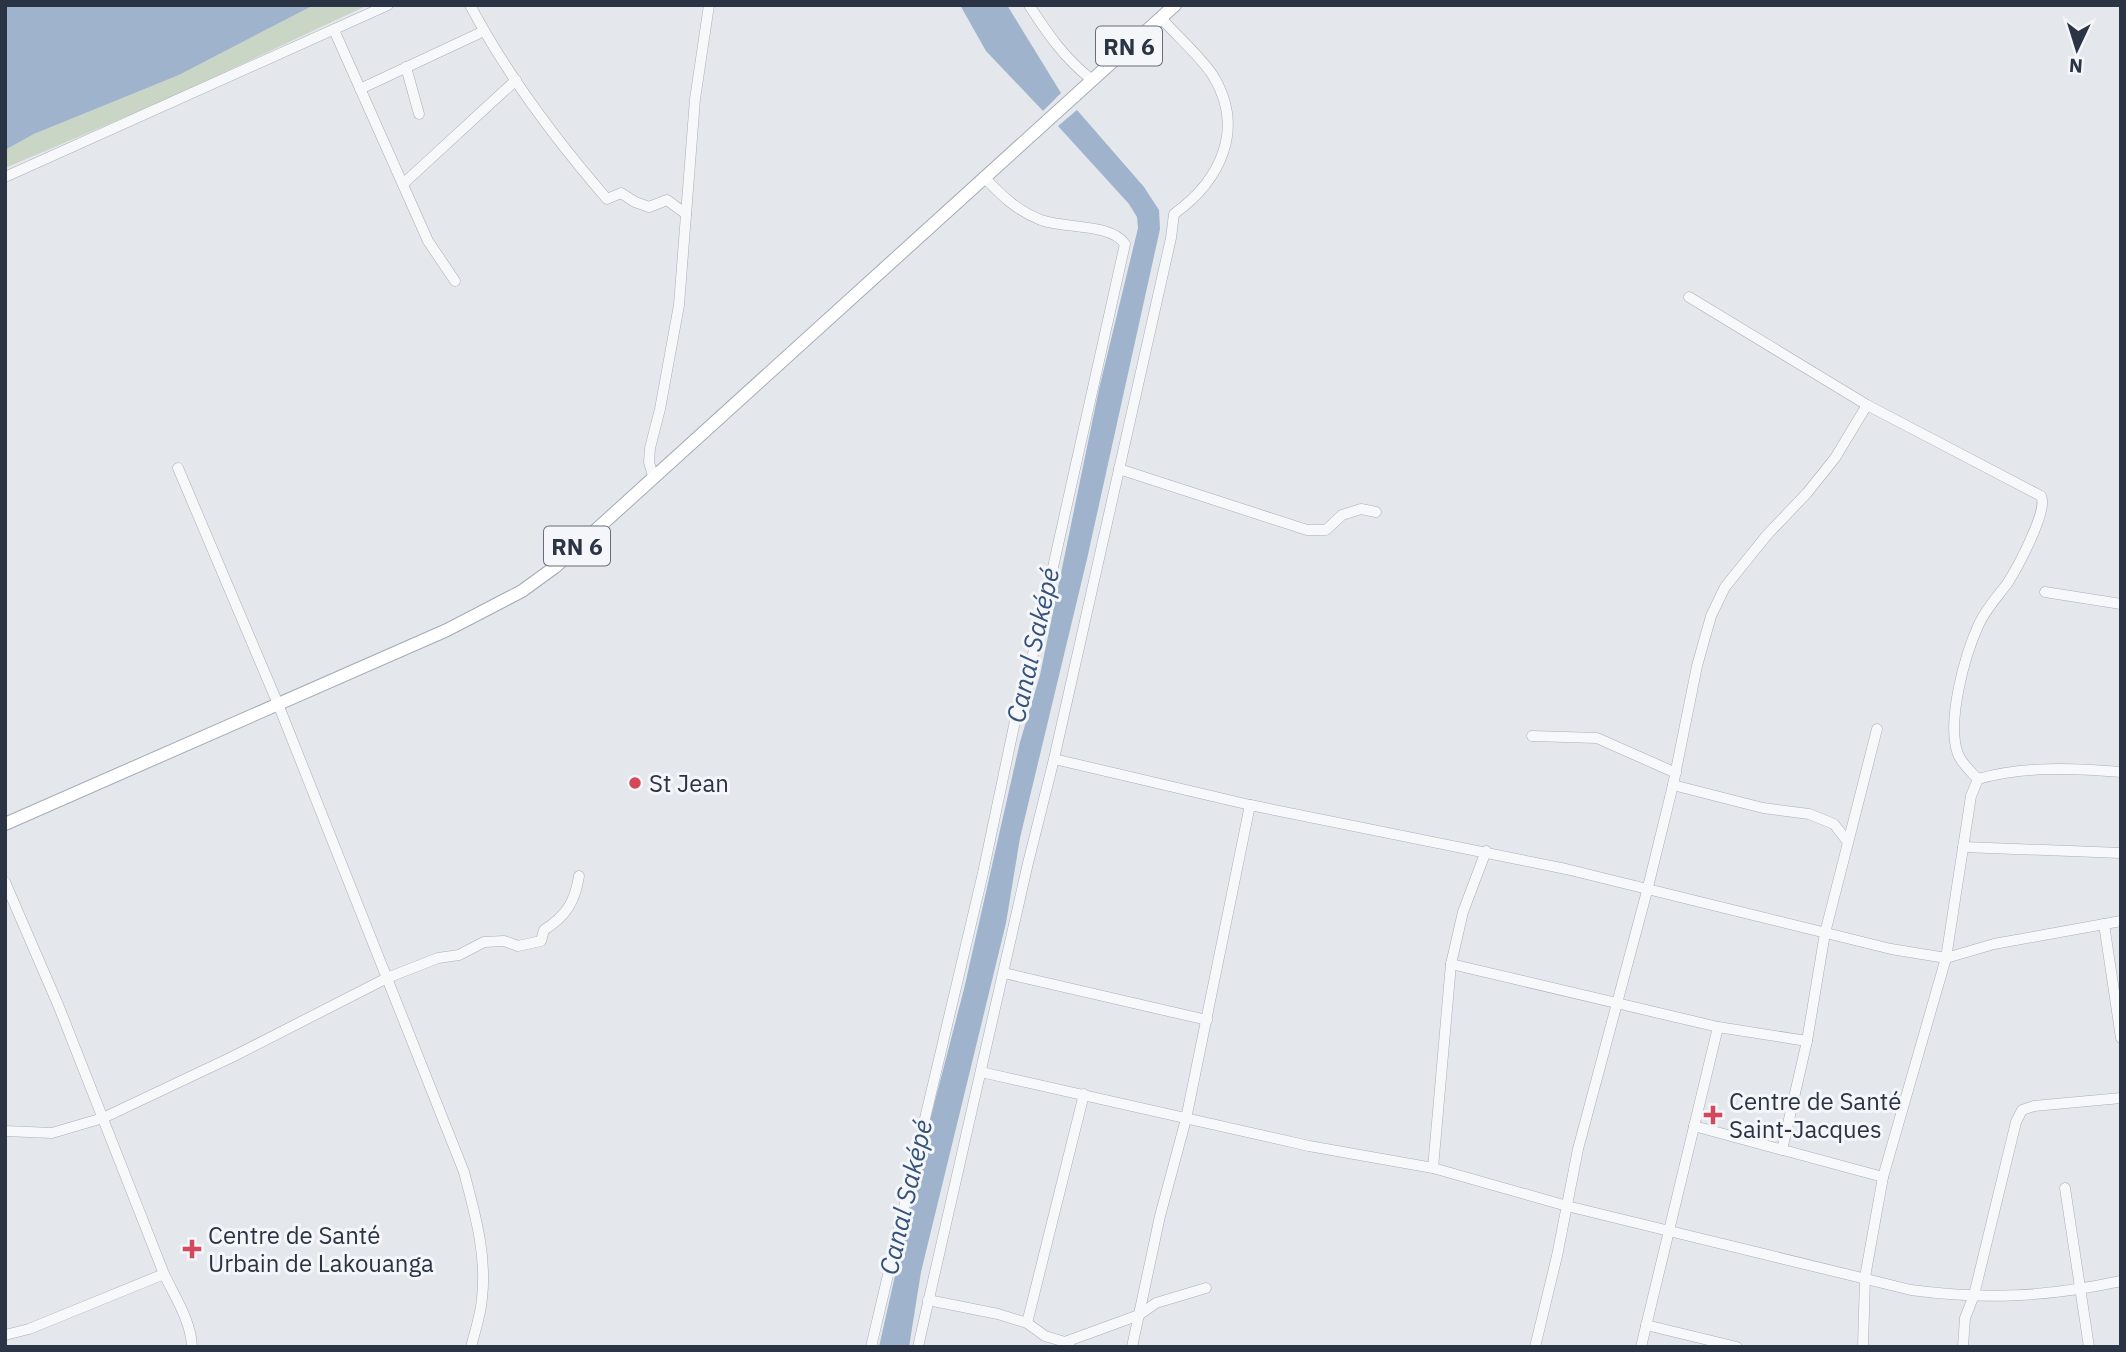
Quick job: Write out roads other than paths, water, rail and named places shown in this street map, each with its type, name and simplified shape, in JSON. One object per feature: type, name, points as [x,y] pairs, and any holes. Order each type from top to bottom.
[{"type":"main road","name":"RN 6","points":[[5,824],[447,630],[522,591],[555,567],[1175,5]]},
{"type":"street","points":[[5,177],[388,5]]},
{"type":"street","points":[[470,5],[484,31],[564,149],[607,199],[621,193],[635,202],[649,206],[667,200],[686,214]]},
{"type":"street","points":[[653,476],[649,462],[650,448],[679,305],[695,99],[709,5]]},
{"type":"street","points":[[1028,5],[1047,34],[1087,83]]},
{"type":"street","points":[[918,1347],[1054,759],[1171,238],[1174,214],[1193,200],[1208,182],[1228,140],[1220,90],[1210,72],[1161,18]]},
{"type":"street","points":[[334,30],[428,241],[455,281]]},
{"type":"street","points":[[360,89],[484,31]]},
{"type":"street","points":[[406,67],[419,114]]},
{"type":"street","points":[[403,184],[516,80]]},
{"type":"street","points":[[871,1347],[983,873],[1015,721],[1024,696],[1125,244],[1119,236],[1101,229],[1063,226],[1030,215],[1002,196],[984,177]]},
{"type":"street","points":[[1689,297],[1867,405],[2041,496],[2044,501],[2032,534],[2008,582],[1979,624],[1959,688],[1954,710],[1958,754],[1978,779]]},
{"type":"street","points":[[1535,1347],[1578,1149],[1647,891],[1676,773],[1697,666],[1711,616],[1725,587],[1835,458],[1867,405]]},
{"type":"street","points":[[178,468],[278,704],[464,1172],[484,1261],[482,1300],[471,1347]]},
{"type":"street","points":[[1119,468],[1307,530],[1326,530],[1342,515],[1362,509],[1376,512]]},
{"type":"street","points":[[2045,592],[2121,604]]},
{"type":"street","points":[[1782,1150],[1807,1041],[1825,933],[1877,729]]},
{"type":"street","points":[[1532,736],[1597,738],[1676,773]]},
{"type":"street","points":[[1054,759],[1250,805],[1486,851],[1891,949],[1946,958],[1994,944],[2121,921]]},
{"type":"street","points":[[1978,779],[2001,773],[2046,769],[2121,772]]},
{"type":"street","points":[[1863,1347],[1864,1277],[1883,1177],[1946,958],[1971,796],[1978,779]]},
{"type":"street","points":[[1673,785],[1763,808],[1809,814],[1833,824],[1847,841]]},
{"type":"street","points":[[1132,1347],[1160,1216],[1186,1119],[1250,805]]},
{"type":"street","points":[[1963,847],[2121,853]]},
{"type":"street","points":[[1433,1168],[1451,964],[1463,912],[1486,851]]},
{"type":"street","points":[[5,1131],[52,1133],[103,1118],[232,1057],[387,978],[438,958],[459,955],[484,943],[504,941],[518,946],[541,941],[544,930],[561,919],[576,893],[579,876]]},
{"type":"street","points":[[5,883],[59,1007],[164,1274],[191,1335],[192,1347]]},
{"type":"street","points":[[2104,924],[2121,1038]]},
{"type":"street","points":[[1451,964],[1718,1027],[1807,1041]]},
{"type":"street","points":[[1004,973],[1207,1020]]},
{"type":"street","points":[[1642,1347],[1718,1027]]},
{"type":"street","points":[[981,1072],[1309,1146],[1433,1168],[1567,1206],[1911,1290],[1949,1295],[2011,1297],[2056,1293],[2121,1281]]},
{"type":"street","points":[[1027,1323],[1084,1094]]},
{"type":"street","points":[[1963,1347],[1965,1318],[1974,1295],[2016,1122],[2022,1110],[2034,1106],[2121,1098]]},
{"type":"street","points":[[1694,1126],[1883,1177]]},
{"type":"street","points":[[2066,1188],[2089,1347]]},
{"type":"street","points":[[5,1335],[29,1329],[164,1274]]},
{"type":"street","points":[[928,1300],[998,1314],[1027,1323],[1045,1336],[1067,1344],[1139,1315],[1156,1303],[1206,1288]]},
{"type":"street","points":[[1646,1325],[1737,1347]]},
{"type":"water","points":[[5,5],[314,5],[179,75],[34,134],[5,150]]},
{"type":"water","points":[[960,5],[1007,5],[1061,93],[1043,111],[986,51]]},
{"type":"water","points":[[1077,110],[1144,187],[1159,210],[1160,229],[1087,559],[1020,838],[1006,923],[921,1272],[909,1347],[879,1347],[1020,742],[1040,675],[1099,389],[1138,228],[1137,217],[1129,204],[1058,126]]},
{"type":"place","name":"St Jean","points":[[635,783]]},
{"type":"place","name":"Centre de Santé Saint-Jacques","points":[[1713,1115]]},
{"type":"place","name":"Centre de Santé Urbain de Lakouanga","points":[[192,1249]]},
{"type":"water label","name":"Canal Saképé","points":[[1032,645]]},
{"type":"water label","name":"Canal Saképé","points":[[905,1197]]}]
